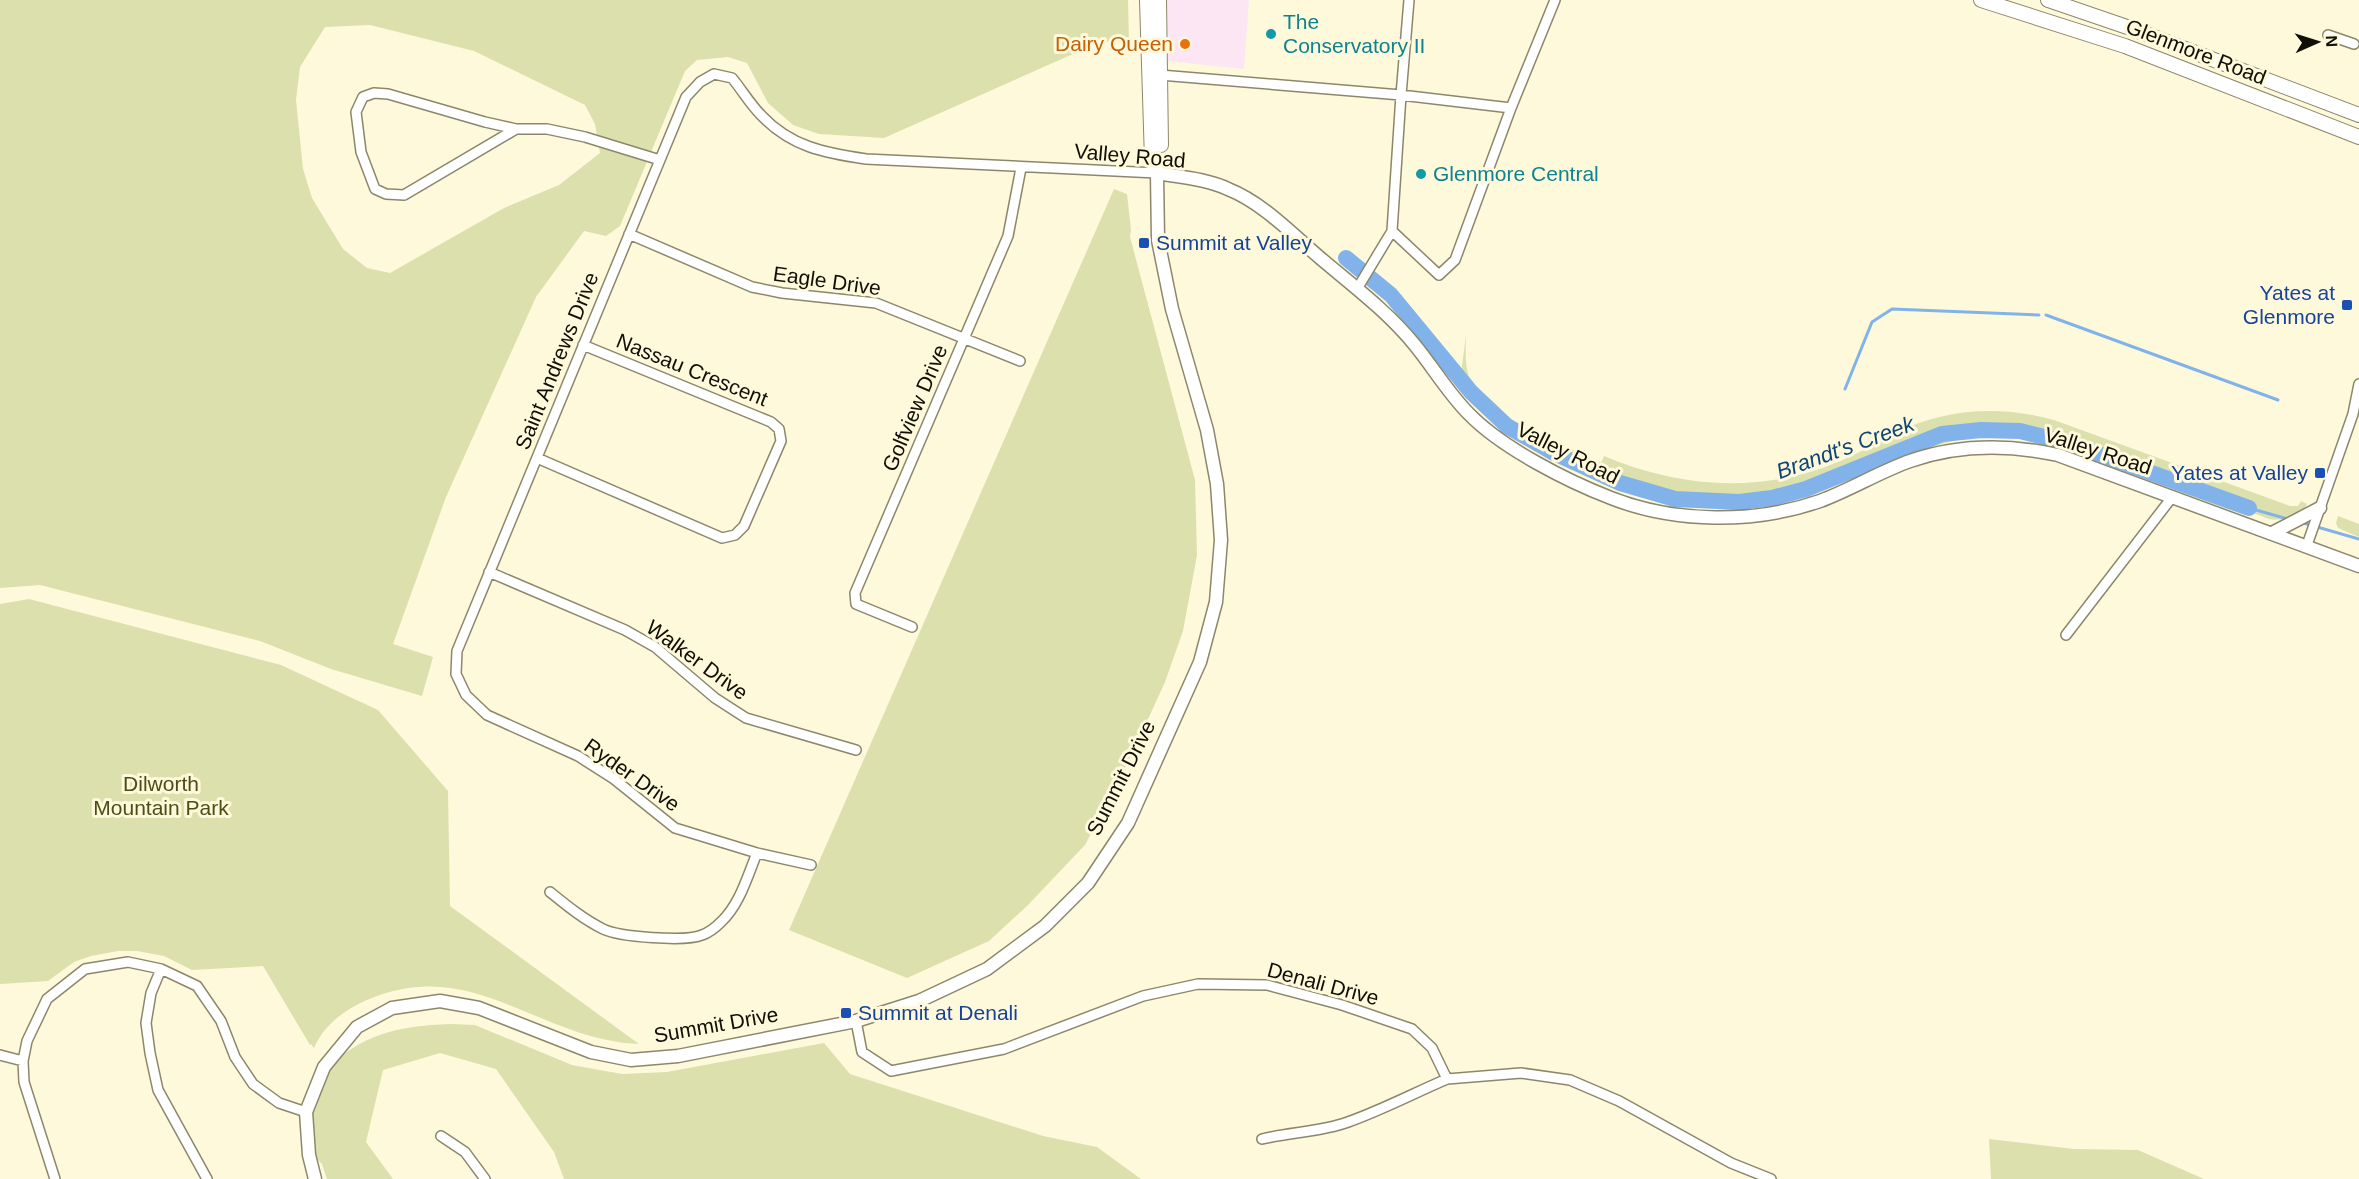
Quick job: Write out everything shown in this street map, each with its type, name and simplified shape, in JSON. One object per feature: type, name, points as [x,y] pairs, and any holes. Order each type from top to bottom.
[{"type":"main road","name":"Summit Drive","points":[[1147,0],[1152,160],[1157,173]]},
{"type":"main road","name":"Summit Drive","points":[[1157,173],[1161,159],[1159,0]]},
{"type":"main road","name":"Glenmore Road","points":[[1982,0],[2125,46],[2359,137]]},
{"type":"main road","name":"Glenmore Road","points":[[2048,0],[2130,28],[2359,115]]},
{"type":"street","points":[[1357,289],[1392,231],[1409,0]]},
{"type":"street","points":[[1392,231],[1440,275],[1455,260],[1511,108],[1555,0]]},
{"type":"street","points":[[2328,35],[2354,44]]},
{"type":"street","name":"Valley Road","points":[[714,74],[732,78],[760,115],[792,141],[825,153],[866,159],[1157,173],[1227,188],[1261,207],[1388,316],[1413,343],[1469,414],[1511,448],[1610,497],[1646,509],[1674,515],[1748,517],[1819,501],[1909,462],[1942,452],[1978,447],[2020,447],[2058,455],[2359,566]]},
{"type":"street","name":"Saint Andrews Drive","points":[[456,674],[457,651],[686,97],[700,82],[714,74]]},
{"type":"street","points":[[1160,75],[1401,95],[1511,108]]},
{"type":"street","points":[[516,129],[404,195],[386,194],[375,189],[361,152],[356,111],[363,97],[374,93],[388,94],[516,129],[547,129],[585,137],[660,160]]},
{"type":"street","name":"Golfview Drive","points":[[912,627],[856,604],[855,593],[1008,236],[1021,168]]},
{"type":"street","name":"Summit Drive","points":[[315,1179],[309,1155],[306,1112],[324,1067],[357,1027],[392,1008],[440,1001],[479,1008],[591,1052],[631,1060],[678,1056],[856,1021],[919,1001],[987,969],[1045,926],[1088,883],[1128,823],[1200,662],[1216,602],[1221,540],[1217,484],[1207,430],[1172,309],[1158,240],[1157,173]]},
{"type":"street","name":"Eagle Drive","points":[[629,234],[752,287],[782,293],[876,303],[1020,362]]},
{"type":"street","name":"Nassau Crescent","points":[[537,458],[722,537],[735,535],[744,526],[781,441],[779,429],[771,422],[583,345]]},
{"type":"street","points":[[2307,545],[2354,414],[2359,384]]},
{"type":"street","points":[[2066,635],[2173,496]]},
{"type":"street","points":[[2272,533],[2320,508]]},
{"type":"street","name":"Walker Drive","points":[[489,572],[625,630],[655,647],[715,698],[746,718],[856,750]]},
{"type":"street","name":"Ryder Drive","points":[[456,674],[466,696],[487,715],[578,756],[614,779],[675,828],[757,853],[811,865]]},
{"type":"street","points":[[550,892],[571,909],[618,935],[662,938],[702,936],[720,923],[731,911],[741,895],[757,853]]},
{"type":"street","points":[[55,1179],[24,1082],[23,1061],[27,1041],[47,999],[85,969],[128,962],[161,969],[197,986],[221,1021],[235,1058],[253,1084],[279,1103],[306,1112]]},
{"type":"street","points":[[161,969],[151,993],[146,1023],[158,1090],[207,1179]]},
{"type":"street","name":"Denali Drive","points":[[856,1021],[862,1052],[891,1071],[1004,1049],[1143,996],[1198,984],[1267,985],[1342,1005],[1412,1029],[1432,1048],[1447,1079]]},
{"type":"street","points":[[0,1054],[23,1061]]},
{"type":"street","points":[[1262,1139],[1292,1132],[1321,1130],[1349,1122],[1447,1079],[1521,1073],[1570,1080],[1619,1101],[1703,1148],[1771,1179]]},
{"type":"street","points":[[441,1136],[465,1152],[485,1179]]},
{"type":"shaded area","points":[[1165,0],[1249,0],[1244,69],[1167,61]]},
{"type":"green space","points":[[0,0],[1128,0],[1129,41],[1100,42],[884,138],[819,134],[793,125],[768,103],[747,63],[728,57],[697,60],[685,71],[620,226],[606,236],[584,231],[536,297],[446,497],[393,644],[433,657],[422,696],[331,669],[260,641],[40,585],[0,588]],"holes":[[[370,25],[474,51],[585,105],[595,124],[600,153],[559,185],[504,208],[390,273],[367,268],[343,249],[312,198],[303,169],[296,100],[300,67],[325,27]]]},
{"type":"green space","points":[[1114,189],[1127,194],[1130,237],[1195,480],[1197,555],[1183,631],[1165,682],[1133,752],[1085,845],[1027,906],[989,941],[907,978],[789,930]]},
{"type":"green space","points":[[1466,335],[1467,370],[1481,396],[1511,420],[1548,440],[1601,463],[1604,456],[1662,475],[1721,483],[1751,483],[1809,472],[1838,462],[1895,433],[1934,418],[1973,412],[2014,412],[2054,420],[2290,506],[2298,506],[2301,501],[2307,504],[2300,513],[2291,518],[2269,519],[2069,447],[2036,439],[2002,435],[1953,441],[1930,447],[1816,491],[1769,503],[1720,507],[1671,503],[1624,491],[1597,480],[1516,436],[1480,411],[1459,390]]},
{"type":"green space","points":[[2338,516],[2359,524],[2359,537],[2338,528],[2336,523]]},
{"type":"green space","name":"Dilworth Mountain Park","points":[[29,599],[281,665],[378,710],[448,791],[450,906],[639,1044],[603,1039],[569,1029],[505,1003],[473,993],[440,987],[405,989],[367,1000],[329,1025],[314,1048],[310,1045],[263,966],[192,970],[164,956],[137,951],[118,951],[91,956],[74,962],[48,981],[0,984],[0,604]]},
{"type":"green space","points":[[451,1024],[475,1025],[572,1065],[622,1074],[667,1072],[824,1043],[850,1074],[1043,1136],[1097,1147],[1141,1179],[564,1179],[554,1152],[496,1069],[440,1053],[383,1070],[366,1142],[393,1179],[327,1179],[322,1164],[316,1158],[303,1109],[305,1095],[313,1083],[336,1060],[365,1041],[396,1030]]},
{"type":"green space","points":[[1989,1139],[2074,1149],[2138,1150],[2204,1179],[1991,1179]]},
{"type":"waterway","name":"Brandt's Creek","points":[[1346,258],[1391,295],[1471,392],[1507,426],[1554,453],[1620,483],[1675,499],[1739,502],[1772,498],[1806,489],[1942,434],[1981,430],[2020,431],[2068,443],[2249,508]]},
{"type":"waterway","points":[[1845,389],[1872,322],[1892,309],[2039,315]]},
{"type":"waterway","points":[[2046,315],[2278,400]]},
{"type":"waterway","name":"Brandt's Creek","points":[[2249,508],[2288,519]]},
{"type":"waterway","name":"Brandt's Creek","points":[[2300,522],[2359,539]]},
{"type":"place","name":"The Conservatory II","points":[[1271,34]]},
{"type":"place","name":"Dairy Queen","points":[[1185,44]]},
{"type":"place","name":"Glenmore Central","points":[[1421,174]]},
{"type":"place","name":"Summit at Valley","points":[[1144,243]]},
{"type":"place","name":"Yates at Glenmore","points":[[2347,305]]},
{"type":"place","name":"Yates at Valley","points":[[2320,473]]},
{"type":"place","name":"Summit at Denali","points":[[846,1013]]}]
